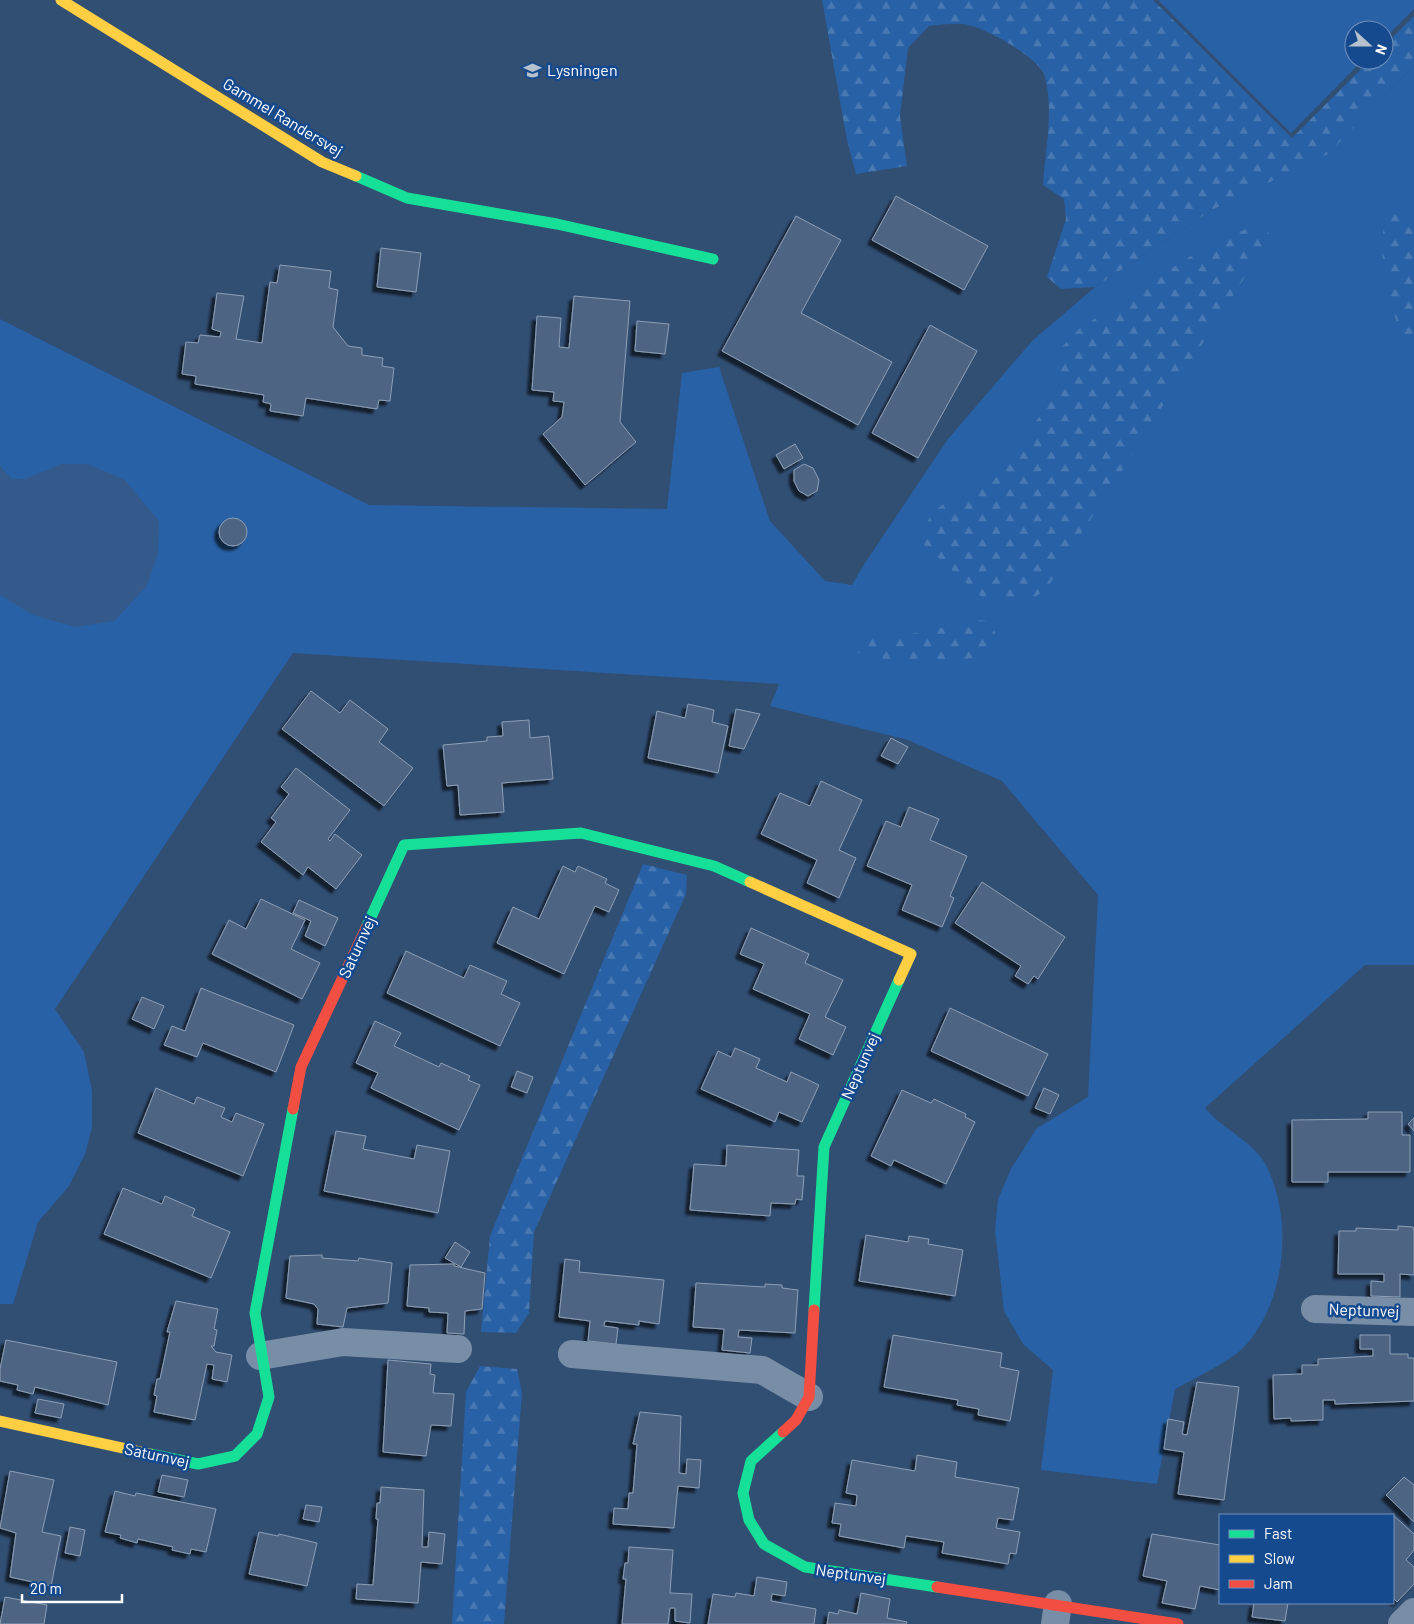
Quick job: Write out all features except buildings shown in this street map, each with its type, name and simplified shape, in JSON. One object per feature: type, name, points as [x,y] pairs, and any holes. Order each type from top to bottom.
[{"type":"street","name":"Gammel Randersvej","points":[[61,0],[322,162],[407,198],[557,224],[712,260]]},
{"type":"street","name":"Saturnvej","points":[[0,1421],[198,1464],[234,1456],[257,1434],[268,1397],[260,1356],[255,1313],[301,1067],[404,845],[581,833],[714,866]]},
{"type":"street","name":"Neptunvej","points":[[714,866],[911,954],[824,1147],[809,1397],[796,1420],[751,1461],[744,1493],[749,1520],[764,1544],[805,1567],[1057,1614],[1178,1624]]},
{"type":"street","name":"Neptunvej","points":[[1315,1309],[1414,1312]]},
{"type":"street","points":[[260,1356],[343,1342],[458,1349]]},
{"type":"street","points":[[572,1354],[762,1370],[809,1397]]},
{"type":"street","points":[[1402,1624],[1414,1612]]},
{"type":"green space","points":[[822,0],[1153,0],[1292,138],[1360,70],[1394,70],[1394,36],[1414,16],[1414,66],[1328,154],[1212,210],[1095,287],[1061,289],[1047,277],[1066,219],[1064,199],[1043,185],[1049,117],[1048,90],[1041,69],[1023,52],[1010,44],[984,30],[963,24],[929,26],[908,48],[900,116],[907,166],[856,174],[847,140]]},
{"type":"green space","points":[[1158,0],[1414,0],[1414,9],[1394,29],[1394,20],[1344,20],[1344,70],[1353,70],[1291,133]]},
{"type":"green space","points":[[1414,66],[1414,965],[1365,965],[1205,1108],[1253,1148],[1266,1165],[1275,1187],[1280,1210],[1281,1260],[1277,1285],[1269,1308],[1243,1348],[1201,1376],[1175,1389],[1157,1484],[1041,1470],[1053,1370],[1023,1344],[1004,1311],[995,1230],[998,1199],[1011,1169],[1036,1129],[1088,1097],[1098,895],[1002,781],[908,740],[770,706],[779,684],[293,653],[55,1009],[84,1052],[92,1091],[92,1128],[85,1154],[69,1186],[38,1222],[13,1304],[0,1304],[0,319],[369,505],[667,509],[682,373],[719,367],[770,521],[825,581],[852,585],[948,439],[1032,341],[1095,287],[1212,210],[1328,153]]},
{"type":"green space","points":[[1388,211],[1414,217],[1414,354],[1397,323],[1386,285],[1382,245]]},
{"type":"green space","points":[[1256,225],[1269,233],[1269,239],[1047,588],[1030,601],[985,600],[921,542],[932,514],[949,502],[980,489],[999,474],[1037,420],[1061,378],[1055,354],[1079,329],[1209,244]]},
{"type":"green space","points":[[978,620],[986,621],[995,632],[998,645],[993,654],[940,663],[902,664],[867,656],[851,649],[855,637],[901,636]]},
{"type":"green space","points":[[643,864],[687,875],[686,894],[534,1232],[529,1313],[516,1333],[481,1332],[490,1236]]},
{"type":"green space","points":[[480,1366],[517,1369],[522,1393],[504,1624],[452,1624],[466,1392]]},
{"type":"shaded area","points":[[61,464],[88,464],[125,480],[159,521],[158,553],[147,586],[114,621],[75,627],[33,615],[0,595],[0,466],[12,479],[25,479]]},
{"type":"traffic: fast","points":[[356,176],[407,198],[557,224],[713,259]]},
{"type":"traffic: fast","points":[[366,928],[404,845],[581,833],[714,866],[750,882]]},
{"type":"traffic: fast","points":[[814,1310],[824,1147],[899,980]]},
{"type":"traffic: fast","points":[[150,1454],[198,1464],[235,1456],[257,1434],[269,1397],[255,1313],[293,1109]]},
{"type":"traffic: fast","points":[[783,1432],[751,1461],[743,1493],[749,1520],[764,1544],[805,1567],[937,1587]]},
{"type":"traffic: slow","points":[[61,0],[322,162],[356,176]]},
{"type":"traffic: slow","points":[[750,882],[911,954],[899,980]]},
{"type":"traffic: slow","points":[[0,1421],[150,1454]]},
{"type":"traffic: jam","points":[[293,1109],[301,1067],[366,928]]},
{"type":"traffic: jam","points":[[783,1432],[796,1420],[809,1397],[814,1310]]},
{"type":"traffic: jam","points":[[937,1587],[1178,1624]]},
{"type":"place","name":"Lysningen","points":[[533,70]]}]
